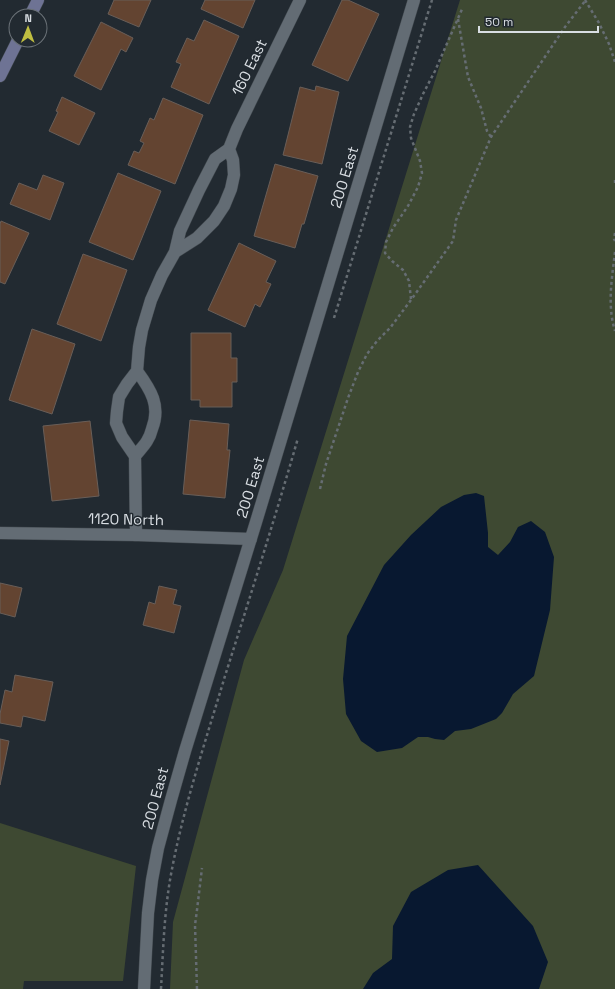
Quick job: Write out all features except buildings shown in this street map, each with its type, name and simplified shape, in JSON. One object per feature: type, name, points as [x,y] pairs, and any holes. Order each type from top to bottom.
[{"type":"main road","points":[[0,76],[14,48]]},
{"type":"street","name":"160 East","points":[[137,371],[142,330],[151,300],[162,275],[175,252],[180,231],[215,159],[229,149],[237,129],[300,0]]},
{"type":"street","name":"200 East","points":[[144,989],[148,913],[158,848],[185,751],[251,539],[414,0]]},
{"type":"street","name":"160 East","points":[[175,252],[197,238],[214,221],[224,206],[231,189],[234,175],[233,160],[229,149]]},
{"type":"street","points":[[135,456],[148,440],[154,424],[156,413],[152,397],[137,371],[127,384],[120,397],[116,423],[122,438],[135,456],[136,535]]},
{"type":"street","name":"1120 North","points":[[0,533],[136,535],[251,539]]},
{"type":"path","points":[[333,322],[432,0]]},
{"type":"path","points":[[320,489],[326,464],[358,372],[367,354],[390,328],[453,241],[456,220],[491,137],[565,27],[585,0],[599,23],[609,44],[615,62]]},
{"type":"path","points":[[411,300],[409,281],[403,270],[385,253],[386,242],[418,187],[422,173],[420,161],[411,138],[410,127],[414,114],[463,7]]},
{"type":"path","points":[[458,19],[468,77],[481,108],[487,130],[491,137]]},
{"type":"path","points":[[615,233],[615,241]]},
{"type":"path","points":[[615,252],[610,289],[613,325],[615,331]]},
{"type":"path","points":[[161,989],[170,882],[185,816],[206,738],[298,435]]},
{"type":"path","points":[[197,989],[195,925],[202,868]]},
{"type":"green space","points":[[460,0],[615,0],[615,989],[170,989],[173,922],[244,660],[283,570]]},
{"type":"green space","points":[[0,823],[136,866],[123,981],[24,981],[23,989],[0,989]]},
{"type":"water","points":[[476,493],[484,496],[488,547],[498,555],[510,542],[518,527],[531,521],[545,532],[554,557],[550,610],[534,676],[513,694],[502,713],[496,719],[471,729],[455,731],[444,740],[418,737],[402,748],[377,752],[361,741],[346,714],[343,679],[347,636],[384,565],[411,535],[441,507],[464,495]]},
{"type":"water","points":[[478,865],[533,926],[548,962],[539,989],[363,989],[373,973],[392,959],[393,926],[411,892],[448,870]]}]
